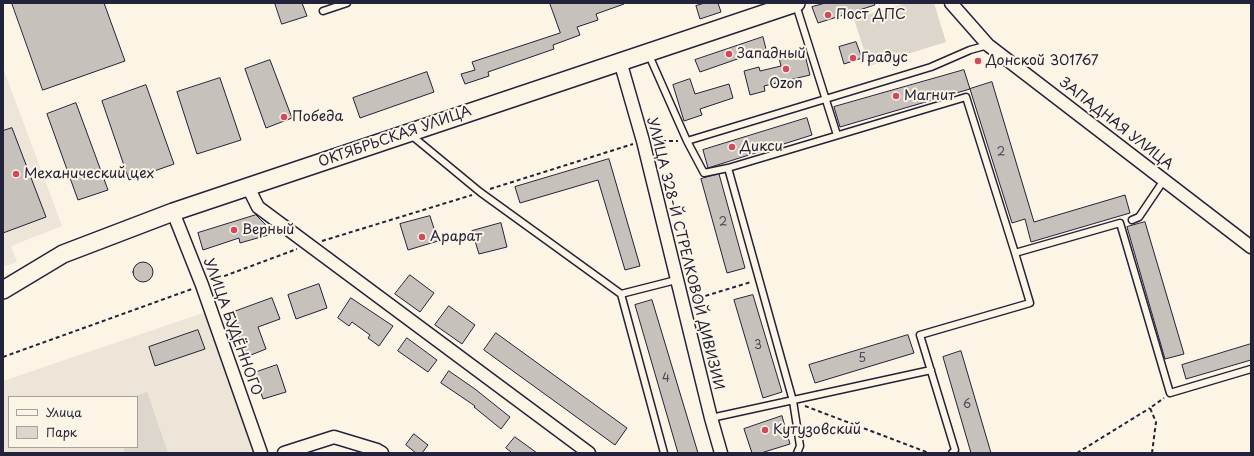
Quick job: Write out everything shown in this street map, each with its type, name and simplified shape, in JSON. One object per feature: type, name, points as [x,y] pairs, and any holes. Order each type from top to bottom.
[{"type":"main road","name":"ОКТЯБРЬСКАЯ УЛИЦА","points":[[3,290],[63,254],[173,212],[795,3]]},
{"type":"street","name":"ЗАПАДНАЯ УЛИЦА","points":[[951,3],[988,45],[1251,247]]},
{"type":"street","name":"УЛИЦА 328-Й СТРЕЛКОВОЙ ДИВИЗИИ","points":[[620,62],[643,141],[710,418],[721,453]]},
{"type":"street","points":[[248,187],[258,207],[589,453]]},
{"type":"street","name":"УЛИЦА БУДЁННОГО","points":[[173,212],[202,285],[261,453]]},
{"type":"street","points":[[284,453],[334,437],[377,450],[382,453]]},
{"type":"lane","points":[[324,11],[347,3]]},
{"type":"lane","points":[[795,3],[837,135]]},
{"type":"lane","points":[[687,141],[931,67],[970,50],[988,45]]},
{"type":"lane","points":[[647,52],[687,141],[704,173],[728,168],[966,97],[1030,302],[920,335],[955,450],[952,453]]},
{"type":"lane","points":[[408,132],[480,192],[621,294],[664,453]]},
{"type":"lane","points":[[728,168],[793,401],[800,446],[797,453]]},
{"type":"lane","points":[[1015,253],[1139,217],[1164,180]]},
{"type":"lane","points":[[1126,221],[1170,393],[1251,369]]},
{"type":"lane","points":[[621,294],[676,280]]},
{"type":"lane","points":[[710,418],[931,370]]},
{"type":"path","points":[[3,357],[309,245],[643,141],[687,141]]},
{"type":"path","points":[[682,303],[760,279]]},
{"type":"path","points":[[1077,453],[1150,408],[1170,393]]},
{"type":"path","points":[[793,401],[929,453]]},
{"type":"path","points":[[1150,408],[1156,422],[1152,453]]},
{"type":"shaded area","points":[[3,68],[62,226],[11,246],[17,262],[3,267]]},
{"type":"shaded area","points":[[209,311],[258,453],[3,453],[3,381]]},
{"type":"green space","points":[[906,3],[934,3],[946,42],[869,66],[854,19]]},
{"type":"green space","points":[[147,392],[168,453],[125,453],[123,448],[138,448],[138,396],[136,396]]},
{"type":"building","points":[[12,3],[104,3],[125,61],[43,90]]},
{"type":"building","points":[[275,3],[302,3],[307,16],[282,24]]},
{"type":"building","points":[[550,3],[624,4],[596,14],[598,20],[577,27],[580,35],[553,45],[554,49],[488,72],[489,76],[465,84],[461,74],[475,70],[472,62],[560,33]]},
{"type":"building","points":[[705,3],[718,3],[721,12],[700,19],[696,6]]},
{"type":"building","name":"Пост ДПС","points":[[826,3],[874,3],[875,5],[818,23],[812,7]]},
{"type":"building","points":[[763,37],[766,49],[700,72],[695,60]]},
{"type":"building","points":[[856,42],[862,58],[844,64],[839,47]]},
{"type":"building","points":[[804,51],[810,75],[764,86],[765,91],[750,95],[744,71],[759,67],[760,71],[781,66],[779,58]]},
{"type":"building","points":[[270,60],[292,118],[266,128],[245,69]]},
{"type":"building","points":[[964,70],[970,89],[840,127],[834,107]]},
{"type":"building","points":[[427,72],[434,92],[360,118],[353,98]]},
{"type":"building","points":[[220,78],[241,140],[197,154],[177,92]]},
{"type":"building","points":[[690,79],[695,94],[729,84],[733,98],[700,109],[702,115],[684,121],[673,85]]},
{"type":"building","points":[[992,82],[1034,222],[1125,195],[1130,213],[1031,242],[1025,219],[1012,223],[970,89]]},
{"type":"building","points":[[146,85],[174,164],[129,180],[102,101]]},
{"type":"building","points":[[76,103],[108,190],[78,200],[47,114]]},
{"type":"building","points":[[807,118],[812,135],[708,168],[703,150]]},
{"type":"building","name":"Механический цех","points":[[12,128],[46,217],[3,233],[3,131]]},
{"type":"building","points":[[609,159],[640,266],[625,270],[598,180],[520,203],[515,187]]},
{"type":"building","points":[[719,174],[745,268],[727,273],[701,179]]},
{"type":"building","points":[[256,215],[265,224],[268,235],[240,243],[239,238],[203,250],[198,233]]},
{"type":"building","points":[[430,216],[438,241],[408,250],[400,224]]},
{"type":"building","points":[[1145,222],[1184,354],[1165,359],[1127,227]]},
{"type":"building","points":[[501,223],[507,247],[479,254],[472,231]]},
{"type":"building","points":[[143,262],[150,265],[153,272],[150,279],[143,282],[136,279],[133,272],[136,265]]},
{"type":"building","points":[[410,275],[434,293],[420,312],[395,294]]},
{"type":"building","points":[[319,284],[327,308],[296,319],[288,295]]},
{"type":"building","points":[[753,295],[782,392],[763,398],[734,300]]},
{"type":"building","points":[[272,298],[280,319],[258,327],[266,349],[246,357],[231,313]]},
{"type":"building","points":[[351,298],[393,326],[379,346],[368,338],[370,335],[352,322],[349,326],[338,318]]},
{"type":"building","points":[[652,300],[698,453],[678,453],[635,305]]},
{"type":"building","points":[[449,306],[475,325],[462,344],[435,325]]},
{"type":"building","points":[[198,330],[205,349],[155,366],[149,347]]},
{"type":"building","points":[[496,333],[627,428],[615,445],[484,350]]},
{"type":"building","points":[[908,335],[914,353],[815,383],[809,365]]},
{"type":"building","points":[[407,338],[437,360],[428,372],[398,351]]},
{"type":"building","points":[[1251,344],[1251,360],[1186,379],[1182,365]]},
{"type":"building","points":[[961,351],[991,453],[971,453],[943,357]]},
{"type":"building","points":[[277,365],[286,392],[263,399],[254,373]]},
{"type":"building","points":[[449,371],[475,389],[510,417],[501,429],[474,407],[475,406],[441,383]]},
{"type":"building","points":[[782,416],[790,444],[761,453],[752,453],[744,429]]},
{"type":"building","points":[[414,434],[428,445],[422,453],[416,453],[406,445]]},
{"type":"building","points":[[515,437],[537,453],[512,453],[506,448]]},
{"type":"place","name":"Пост ДПС","points":[[828,15]]},
{"type":"place","name":"Западный","points":[[729,54]]},
{"type":"place","name":"Градус","points":[[853,58]]},
{"type":"place","name":"Донской 301767","points":[[978,61]]},
{"type":"place","name":"Ozon","points":[[786,69]]},
{"type":"place","name":"Магнит","points":[[896,96]]},
{"type":"place","name":"Победа","points":[[284,117]]},
{"type":"place","name":"Дикси","points":[[732,147]]},
{"type":"place","name":"Механический цех","points":[[16,174]]},
{"type":"place","name":"Верный","points":[[234,230]]},
{"type":"place","name":"Арарат","points":[[422,237]]},
{"type":"place","name":"Кутузовский","points":[[765,430]]}]
